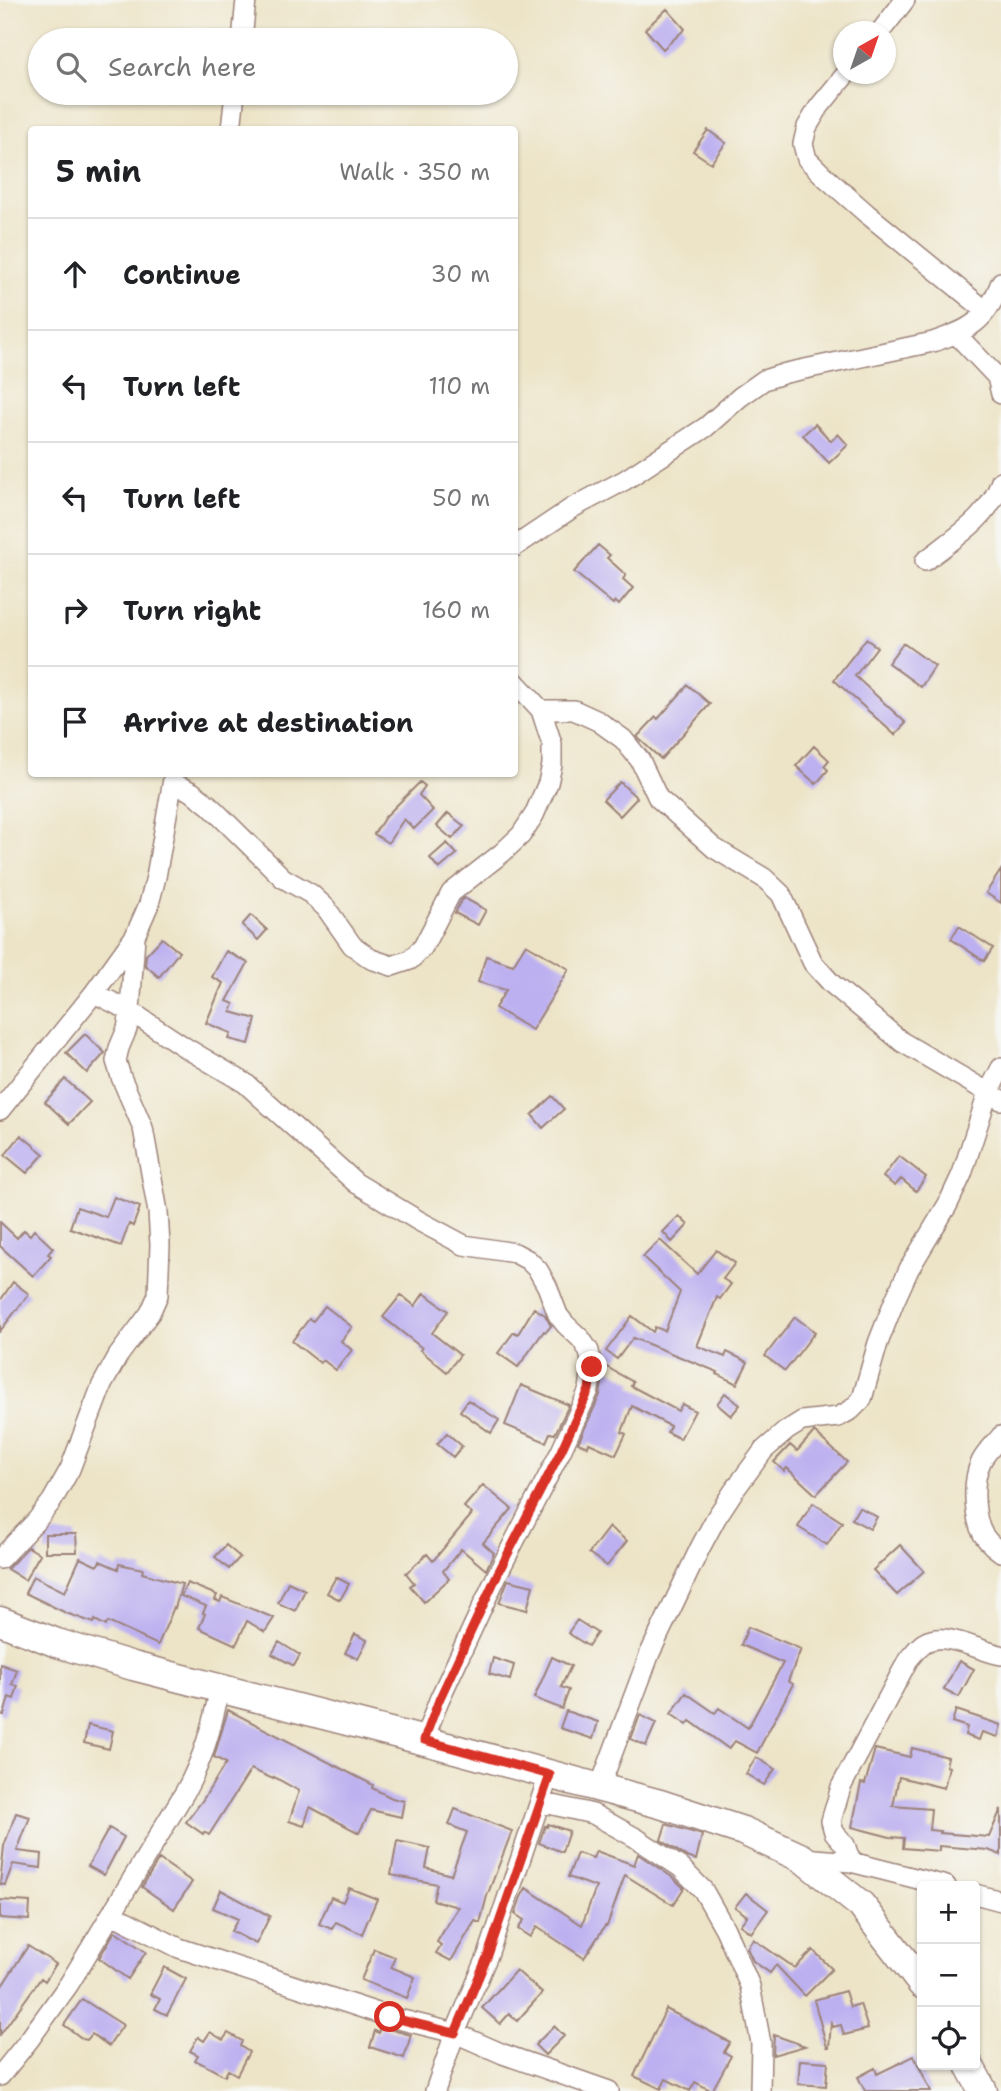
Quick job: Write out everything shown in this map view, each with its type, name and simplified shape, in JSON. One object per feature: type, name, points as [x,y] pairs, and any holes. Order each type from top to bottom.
[{"type":"main road","points":[[0,1621],[82,1651],[133,1666],[424,1740],[660,1804],[743,1831],[802,1858],[861,1905],[917,1978]]},
{"type":"main road","points":[[971,2070],[983,2091]]},
{"type":"street","points":[[243,28],[246,0]]},
{"type":"street","points":[[889,21],[905,0]]},
{"type":"street","points":[[838,84],[807,127],[803,144],[807,159],[845,195],[986,311]]},
{"type":"street","points":[[231,126],[234,105]]},
{"type":"street","points":[[518,544],[572,508],[625,480],[706,427],[764,380],[933,342],[956,334],[974,325],[986,311],[1001,282]]},
{"type":"street","points":[[956,334],[997,377],[1001,394]]},
{"type":"street","points":[[925,561],[980,518],[997,494],[1001,481]]},
{"type":"street","points":[[0,1110],[94,993],[135,936],[149,904],[156,877],[174,778],[209,805],[283,878],[311,894],[326,908],[352,945],[371,959],[392,966],[410,960],[423,947],[451,892],[502,853],[521,835],[534,815],[548,783],[552,765],[552,744],[541,710],[518,685]]},
{"type":"street","points":[[541,710],[574,710],[598,721],[623,739],[639,760],[658,798],[714,848],[764,878],[781,894],[813,963],[832,984],[902,1042],[994,1097]]},
{"type":"street","points":[[0,1559],[52,1501],[69,1469],[102,1385],[118,1356],[150,1313],[158,1295],[158,1212],[144,1128],[116,1061],[130,1011],[135,936]]},
{"type":"street","points":[[94,993],[130,1011],[245,1083],[356,1183],[464,1245],[515,1253],[528,1260],[538,1270],[547,1286],[558,1315],[589,1351],[592,1367],[589,1390],[498,1573],[439,1700],[424,1740]]},
{"type":"street","points":[[599,1788],[650,1653],[700,1548],[727,1501],[764,1450],[786,1431],[802,1421],[838,1418],[862,1399],[878,1343],[894,1303],[909,1269],[948,1204],[962,1174],[994,1097],[1001,1068]]},
{"type":"street","points":[[1001,1436],[981,1462],[976,1480],[976,1506],[980,1528],[990,1544],[1001,1552]]},
{"type":"street","points":[[851,1861],[845,1846],[834,1832],[831,1821],[833,1808],[841,1787],[908,1660],[928,1641],[946,1638],[1001,1655]]},
{"type":"street","points":[[0,2076],[69,1984],[199,1768],[220,1688]]},
{"type":"street","points":[[435,2091],[455,2033],[488,1955],[550,1775]]},
{"type":"street","points":[[540,1801],[593,1814],[680,1867],[703,1890],[726,1929],[750,1986],[761,2043],[760,2091]]},
{"type":"street","points":[[802,1858],[851,1861],[927,1881]]},
{"type":"street","points":[[980,1895],[1001,1901]]},
{"type":"street","points":[[112,1914],[179,1948],[390,2017],[455,2033],[503,2054],[608,2091]]},
{"type":"building","points":[[667,9],[685,29],[663,49],[645,29]]},
{"type":"building","points":[[708,130],[726,143],[711,163],[693,151]]},
{"type":"building","points":[[815,424],[831,441],[838,434],[848,445],[829,463],[803,435]]},
{"type":"building","points":[[598,545],[610,555],[607,558],[626,575],[623,579],[633,588],[619,605],[615,601],[613,604],[574,572]]},
{"type":"building","points":[[866,639],[877,647],[855,676],[906,723],[895,735],[834,680]]},
{"type":"building","points":[[903,643],[935,666],[921,687],[888,663]]},
{"type":"building","points":[[688,685],[710,704],[661,759],[637,737],[656,717],[658,719]]},
{"type":"building","points":[[814,746],[829,760],[824,766],[828,770],[816,784],[796,766]]},
{"type":"building","points":[[420,782],[425,786],[419,795],[433,810],[414,829],[404,819],[388,843],[374,834],[385,817]]},
{"type":"building","points":[[620,782],[637,798],[620,816],[603,800]]},
{"type":"building","points":[[448,813],[464,826],[452,839],[437,826]]},
{"type":"building","points":[[447,843],[457,854],[439,869],[430,858]]},
{"type":"building","points":[[1001,870],[1001,903],[986,893]]},
{"type":"building","points":[[464,898],[486,910],[478,925],[455,913]]},
{"type":"building","points":[[251,915],[267,930],[258,940],[242,925]]},
{"type":"building","points":[[959,926],[993,948],[984,961],[951,939]]},
{"type":"building","points":[[162,938],[179,952],[159,977],[145,965],[146,955]]},
{"type":"building","points":[[526,944],[569,969],[532,1030],[495,1008],[506,990],[478,982],[486,956],[513,965]]},
{"type":"building","points":[[226,951],[248,963],[227,1001],[234,1004],[231,1012],[256,1019],[249,1044],[229,1039],[231,1033],[206,1023],[223,983],[212,977]]},
{"type":"building","points":[[85,1034],[105,1053],[87,1073],[66,1053]]},
{"type":"building","points":[[65,1079],[90,1102],[69,1124],[45,1102]]},
{"type":"building","points":[[552,1096],[564,1109],[543,1128],[532,1115]]},
{"type":"building","points":[[21,1135],[44,1154],[27,1173],[5,1155]]},
{"type":"building","points":[[899,1156],[926,1177],[916,1191],[901,1179],[895,1186],[883,1177]]},
{"type":"building","points":[[114,1197],[140,1207],[133,1226],[129,1224],[121,1246],[70,1228],[77,1207],[106,1217]]},
{"type":"building","points":[[679,1216],[688,1225],[672,1242],[663,1232]]},
{"type":"building","points":[[0,1222],[17,1238],[24,1230],[30,1235],[34,1230],[53,1248],[48,1254],[51,1256],[33,1276],[0,1246]]},
{"type":"building","points":[[660,1240],[697,1274],[716,1250],[735,1263],[723,1279],[731,1284],[720,1299],[717,1297],[697,1346],[725,1357],[727,1352],[748,1362],[737,1384],[717,1374],[718,1372],[633,1338],[617,1359],[606,1351],[632,1316],[653,1332],[655,1327],[665,1331],[680,1292],[643,1257]]},
{"type":"building","points":[[13,1282],[29,1294],[0,1331],[0,1301]]},
{"type":"building","points":[[424,1293],[448,1311],[432,1333],[460,1355],[447,1372],[383,1317],[401,1295],[415,1306]]},
{"type":"building","points":[[325,1306],[352,1327],[341,1341],[352,1350],[336,1370],[323,1360],[320,1363],[292,1341],[309,1319],[313,1321]]},
{"type":"building","points":[[534,1308],[545,1315],[551,1326],[544,1331],[518,1367],[498,1353],[514,1332],[518,1334]]},
{"type":"building","points":[[795,1317],[815,1332],[785,1371],[765,1356]]},
{"type":"building","points":[[605,1366],[633,1382],[631,1386],[678,1411],[682,1404],[695,1411],[680,1439],[667,1432],[670,1426],[632,1406],[622,1432],[626,1434],[616,1455],[589,1443],[588,1447],[578,1443],[600,1395]]},
{"type":"building","points":[[521,1385],[569,1405],[555,1434],[550,1433],[546,1442],[505,1425]]},
{"type":"building","points":[[725,1393],[740,1405],[731,1416],[717,1404]]},
{"type":"building","points":[[468,1400],[499,1420],[491,1433],[460,1411]]},
{"type":"building","points":[[814,1432],[847,1462],[816,1495],[787,1468],[784,1471],[774,1462],[790,1445],[797,1451]]},
{"type":"building","points":[[447,1433],[462,1446],[453,1457],[437,1444]]},
{"type":"building","points":[[483,1485],[512,1509],[483,1543],[494,1553],[486,1570],[461,1549],[443,1571],[449,1579],[424,1602],[410,1586],[414,1583],[406,1573],[427,1554],[433,1561],[472,1514],[464,1507]]},
{"type":"building","points":[[813,1503],[842,1522],[827,1545],[798,1527]]},
{"type":"building","points":[[859,1507],[877,1517],[870,1529],[852,1519]]},
{"type":"building","points":[[609,1527],[627,1541],[607,1566],[589,1553]]},
{"type":"building","points":[[45,1534],[76,1534],[77,1552],[45,1552]]},
{"type":"building","points":[[226,1545],[240,1557],[229,1569],[215,1557]]},
{"type":"building","points":[[900,1545],[924,1571],[897,1595],[873,1570]]},
{"type":"building","points":[[28,1547],[40,1554],[25,1580],[7,1569]]},
{"type":"building","points":[[80,1558],[97,1566],[100,1561],[118,1569],[119,1564],[143,1569],[142,1573],[182,1584],[175,1608],[158,1645],[108,1622],[106,1626],[95,1620],[94,1623],[66,1613],[25,1593],[33,1576],[65,1592]]},
{"type":"building","points":[[336,1577],[349,1584],[340,1600],[327,1593]]},
{"type":"building","points":[[508,1580],[533,1586],[527,1610],[499,1603]]},
{"type":"building","points":[[288,1582],[305,1590],[295,1611],[278,1603]]},
{"type":"building","points":[[187,1583],[217,1595],[215,1600],[220,1602],[222,1597],[274,1618],[265,1632],[247,1621],[236,1645],[199,1628],[206,1606],[181,1596]]},
{"type":"building","points":[[577,1620],[597,1633],[588,1646],[568,1633]]},
{"type":"building","points":[[748,1627],[801,1649],[788,1681],[793,1684],[757,1753],[735,1741],[729,1749],[690,1721],[687,1725],[671,1714],[686,1693],[715,1713],[719,1708],[748,1728],[783,1663],[741,1645]]},
{"type":"building","points":[[355,1634],[367,1640],[358,1659],[345,1653]]},
{"type":"building","points":[[279,1642],[300,1655],[294,1666],[272,1654]]},
{"type":"building","points":[[552,1657],[571,1666],[561,1687],[569,1690],[562,1709],[534,1698]]},
{"type":"building","points":[[493,1658],[514,1665],[510,1680],[489,1674]]},
{"type":"building","points":[[959,1661],[974,1669],[959,1697],[944,1689]]},
{"type":"building","points":[[0,1664],[17,1670],[12,1685],[18,1686],[14,1699],[9,1697],[4,1715],[0,1714]]},
{"type":"building","points":[[228,1710],[373,1785],[372,1788],[404,1801],[401,1817],[371,1810],[359,1833],[310,1807],[304,1826],[289,1821],[299,1791],[274,1777],[273,1779],[251,1769],[209,1835],[204,1832],[203,1834],[186,1822],[226,1763],[214,1757]]},
{"type":"building","points":[[956,1710],[1001,1725],[998,1737],[982,1732],[979,1740],[965,1735],[967,1727],[952,1722]]},
{"type":"building","points":[[566,1711],[598,1722],[593,1739],[560,1728]]},
{"type":"building","points":[[640,1715],[656,1723],[646,1746],[631,1739]]},
{"type":"building","points":[[88,1725],[113,1731],[109,1749],[84,1743]]},
{"type":"building","points":[[912,1748],[948,1757],[946,1766],[949,1767],[944,1788],[899,1777],[893,1806],[931,1809],[929,1830],[989,1837],[1001,1809],[1001,1855],[988,1850],[939,1846],[939,1851],[903,1848],[904,1838],[852,1827],[861,1783],[865,1784],[875,1749],[910,1757]]},
{"type":"building","points":[[756,1757],[775,1769],[764,1785],[746,1774]]},
{"type":"building","points":[[455,1809],[512,1831],[487,1896],[480,1923],[475,1921],[451,1961],[436,1953],[441,1945],[437,1942],[458,1907],[433,1900],[437,1884],[391,1875],[397,1841],[430,1848],[426,1868],[451,1875],[467,1832],[449,1825]]},
{"type":"building","points":[[16,1813],[30,1817],[17,1851],[42,1854],[41,1868],[13,1864],[5,1885],[0,1884],[4,1846]]},
{"type":"building","points":[[548,1824],[569,1831],[562,1852],[539,1843]]},
{"type":"building","points":[[666,1824],[702,1835],[696,1860],[661,1840]]},
{"type":"building","points":[[109,1828],[124,1837],[104,1875],[88,1866]]},
{"type":"building","points":[[596,1851],[634,1865],[638,1854],[684,1888],[673,1905],[625,1875],[607,1926],[584,1958],[537,1927],[530,1937],[518,1929],[524,1920],[515,1914],[526,1888],[582,1925],[596,1887],[568,1877],[577,1853],[593,1858]]},
{"type":"building","points":[[159,1859],[192,1882],[174,1909],[142,1887]]},
{"type":"building","points":[[349,1888],[377,1899],[362,1934],[336,1922],[332,1929],[319,1924],[331,1897],[343,1902]]},
{"type":"building","points":[[221,1890],[270,1916],[256,1944],[231,1931],[238,1919],[213,1908]]},
{"type":"building","points":[[746,1893],[768,1910],[751,1933],[740,1925],[747,1916],[735,1907]]},
{"type":"building","points":[[0,1900],[30,1902],[29,1920],[0,1918]]},
{"type":"building","points":[[115,1931],[146,1952],[128,1979],[99,1958]]},
{"type":"building","points":[[753,1939],[795,1968],[813,1950],[832,1969],[805,1996],[776,1965],[770,1973],[753,1961],[747,1948]]},
{"type":"building","points":[[28,1946],[56,1964],[45,1981],[41,1978],[0,2035],[0,1989]]},
{"type":"building","points":[[374,1949],[395,1957],[391,1967],[415,1977],[407,1998],[361,1980]]},
{"type":"building","points":[[164,1967],[186,1979],[167,2015],[155,2009],[160,1999],[150,1994]]},
{"type":"building","points":[[516,1970],[542,1993],[517,2021],[509,2014],[500,2024],[482,2008]]},
{"type":"building","points":[[845,1991],[850,2007],[860,2004],[868,2029],[844,2035],[841,2025],[833,2027],[831,2023],[827,2047],[814,2000]]},
{"type":"building","points":[[82,1999],[123,2025],[109,2046],[92,2034],[87,2040],[83,2039],[64,2025]]},
{"type":"building","points":[[666,2009],[730,2042],[724,2052],[731,2056],[712,2091],[695,2082],[690,2091],[666,2079],[661,2089],[634,2076]]},
{"type":"building","points":[[554,2026],[564,2036],[545,2055],[535,2045]]},
{"type":"building","points":[[381,2027],[411,2035],[404,2058],[370,2047],[375,2031],[379,2033]]},
{"type":"building","points":[[210,2032],[223,2040],[228,2033],[242,2041],[240,2046],[249,2052],[237,2075],[228,2070],[225,2076],[195,2060],[198,2055],[190,2051],[198,2037],[204,2041]]},
{"type":"building","points":[[774,2035],[805,2046],[773,2055]]},
{"type":"building","points":[[914,2056],[917,2070],[921,2070],[931,2091],[865,2091],[858,2077],[875,2068],[877,2074]]},
{"type":"building","points":[[800,2060],[828,2062],[826,2086],[798,2084]]},
{"type":"route","points":[[390,2017],[455,2033],[488,1955],[550,1775],[424,1740],[439,1700],[498,1573],[589,1390],[592,1367]]}]
